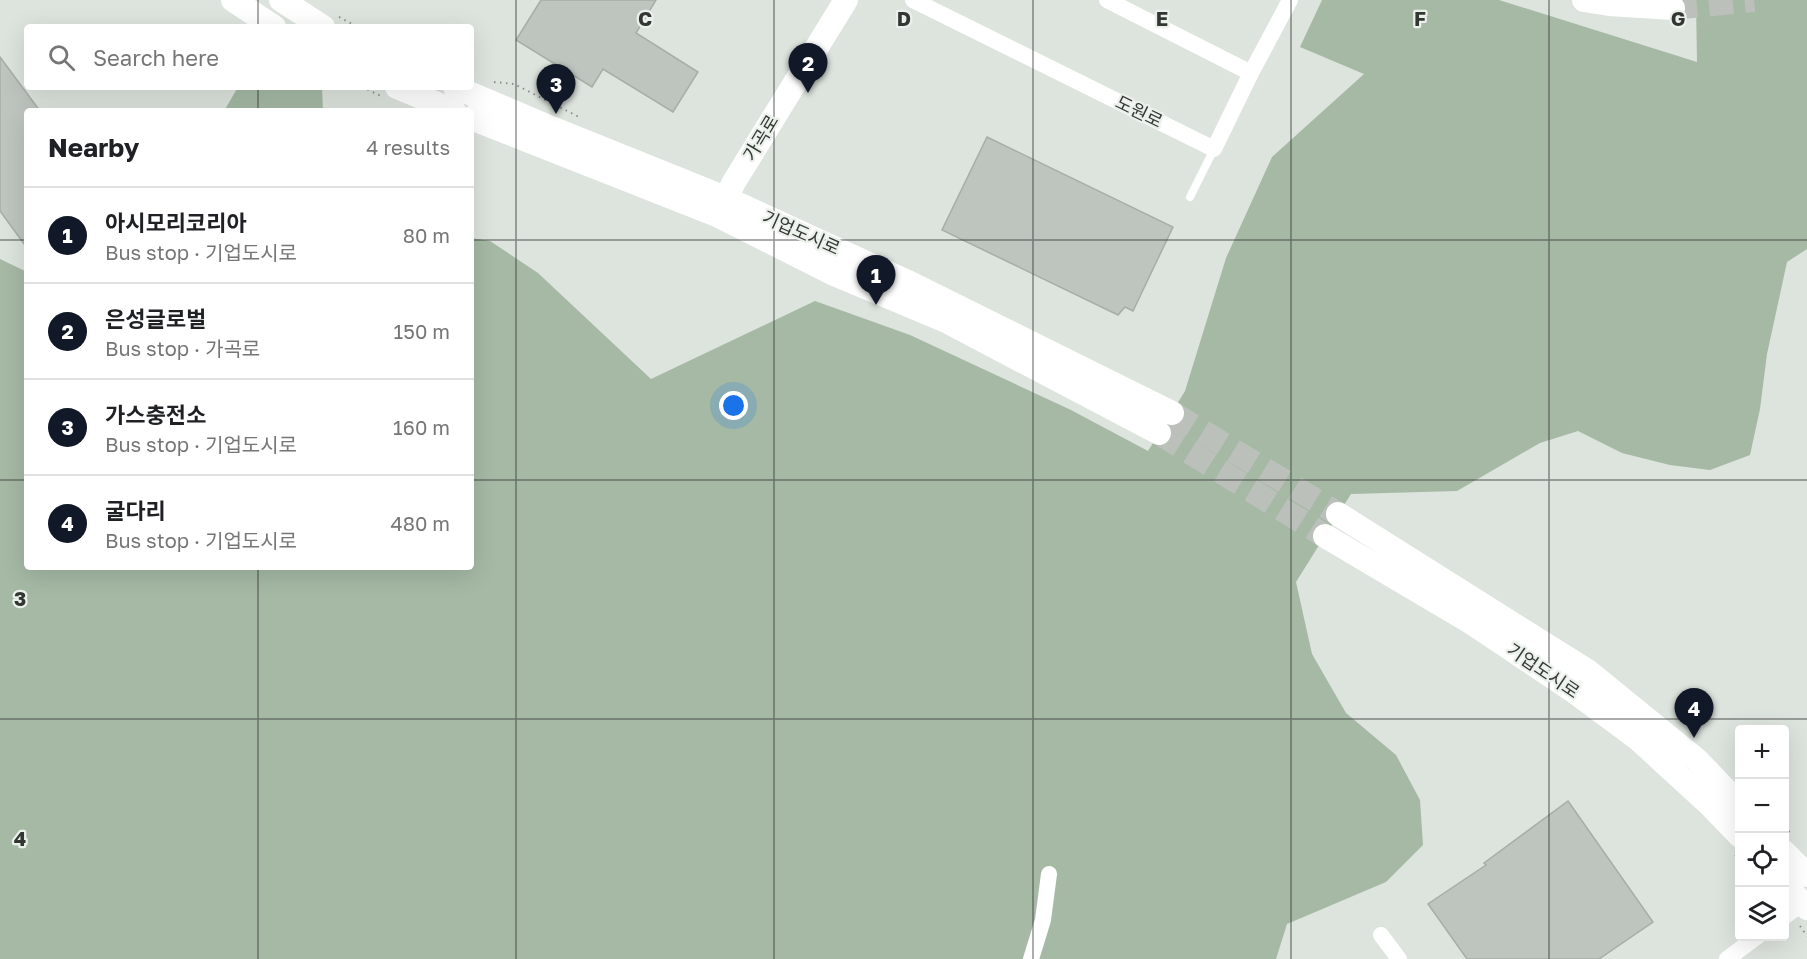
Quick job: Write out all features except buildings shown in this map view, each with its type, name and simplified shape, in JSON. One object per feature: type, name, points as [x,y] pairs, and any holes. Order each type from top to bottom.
[{"type":"street","points":[[233,0],[269,24]]},
{"type":"street","points":[[281,0],[318,24]]},
{"type":"street","name":"가곡로","points":[[715,204],[826,0]]},
{"type":"street","name":"가곡로","points":[[715,204],[846,0]]},
{"type":"street","name":"도원로","points":[[913,0],[1214,149]]},
{"type":"street","points":[[1107,0],[1251,73]]},
{"type":"street","points":[[1214,149],[1290,0]]},
{"type":"street","points":[[1584,0],[1673,8]]},
{"type":"street","points":[[404,90],[447,108]]},
{"type":"street","name":"기업도시로","points":[[462,90],[715,204],[912,284],[1166,423]]},
{"type":"street","name":"기업도시로","points":[[474,119],[715,204]]},
{"type":"street","name":"기업도시로","points":[[1338,514],[1589,672],[1697,760],[1735,800]]},
{"type":"street","name":"기업도시로","points":[[1325,536],[1472,623],[1575,692],[1637,738],[1709,804],[1736,833]]},
{"type":"street","points":[[1789,856],[1807,875]]},
{"type":"street","points":[[1031,959],[1043,920],[1049,874]]},
{"type":"street","points":[[1787,887],[1800,907]]},
{"type":"street","points":[[1381,935],[1399,959]]},
{"type":"street","points":[[1727,959],[1751,941]]},
{"type":"lane","points":[[1190,197],[1214,149]]},
{"type":"path","points":[[485,80],[514,84],[572,112],[584,121]]},
{"type":"green space","points":[[1322,0],[1499,0],[1697,62],[1696,0],[1807,0],[1807,249],[1787,262],[1767,354],[1760,409],[1750,455],[1710,470],[1670,465],[1622,453],[1578,431],[1540,443],[1457,491],[1351,494],[1296,582],[1312,654],[1346,713],[1396,755],[1420,800],[1423,845],[1386,882],[1287,924],[1276,959],[0,959],[0,259],[24,271],[24,570],[474,570],[474,238],[490,241],[538,273],[651,379],[815,301],[910,335],[1071,410],[1148,451],[1185,391],[1226,258],[1272,157],[1364,74],[1300,47]]},
{"type":"green space","points":[[236,90],[322,90],[323,108],[226,108]]},
{"type":"tunnel","points":[[1673,8],[1754,0]]},
{"type":"tunnel","points":[[1172,413],[1338,514]]},
{"type":"tunnel","points":[[1159,433],[1325,536]]},
{"type":"place","name":"은성글로벌","points":[[808,93]]},
{"type":"place","name":"가스충전소","points":[[556,114]]},
{"type":"place","name":"아시모리코리아","points":[[876,305]]},
{"type":"place","name":"굴다리","points":[[1694,738]]}]
